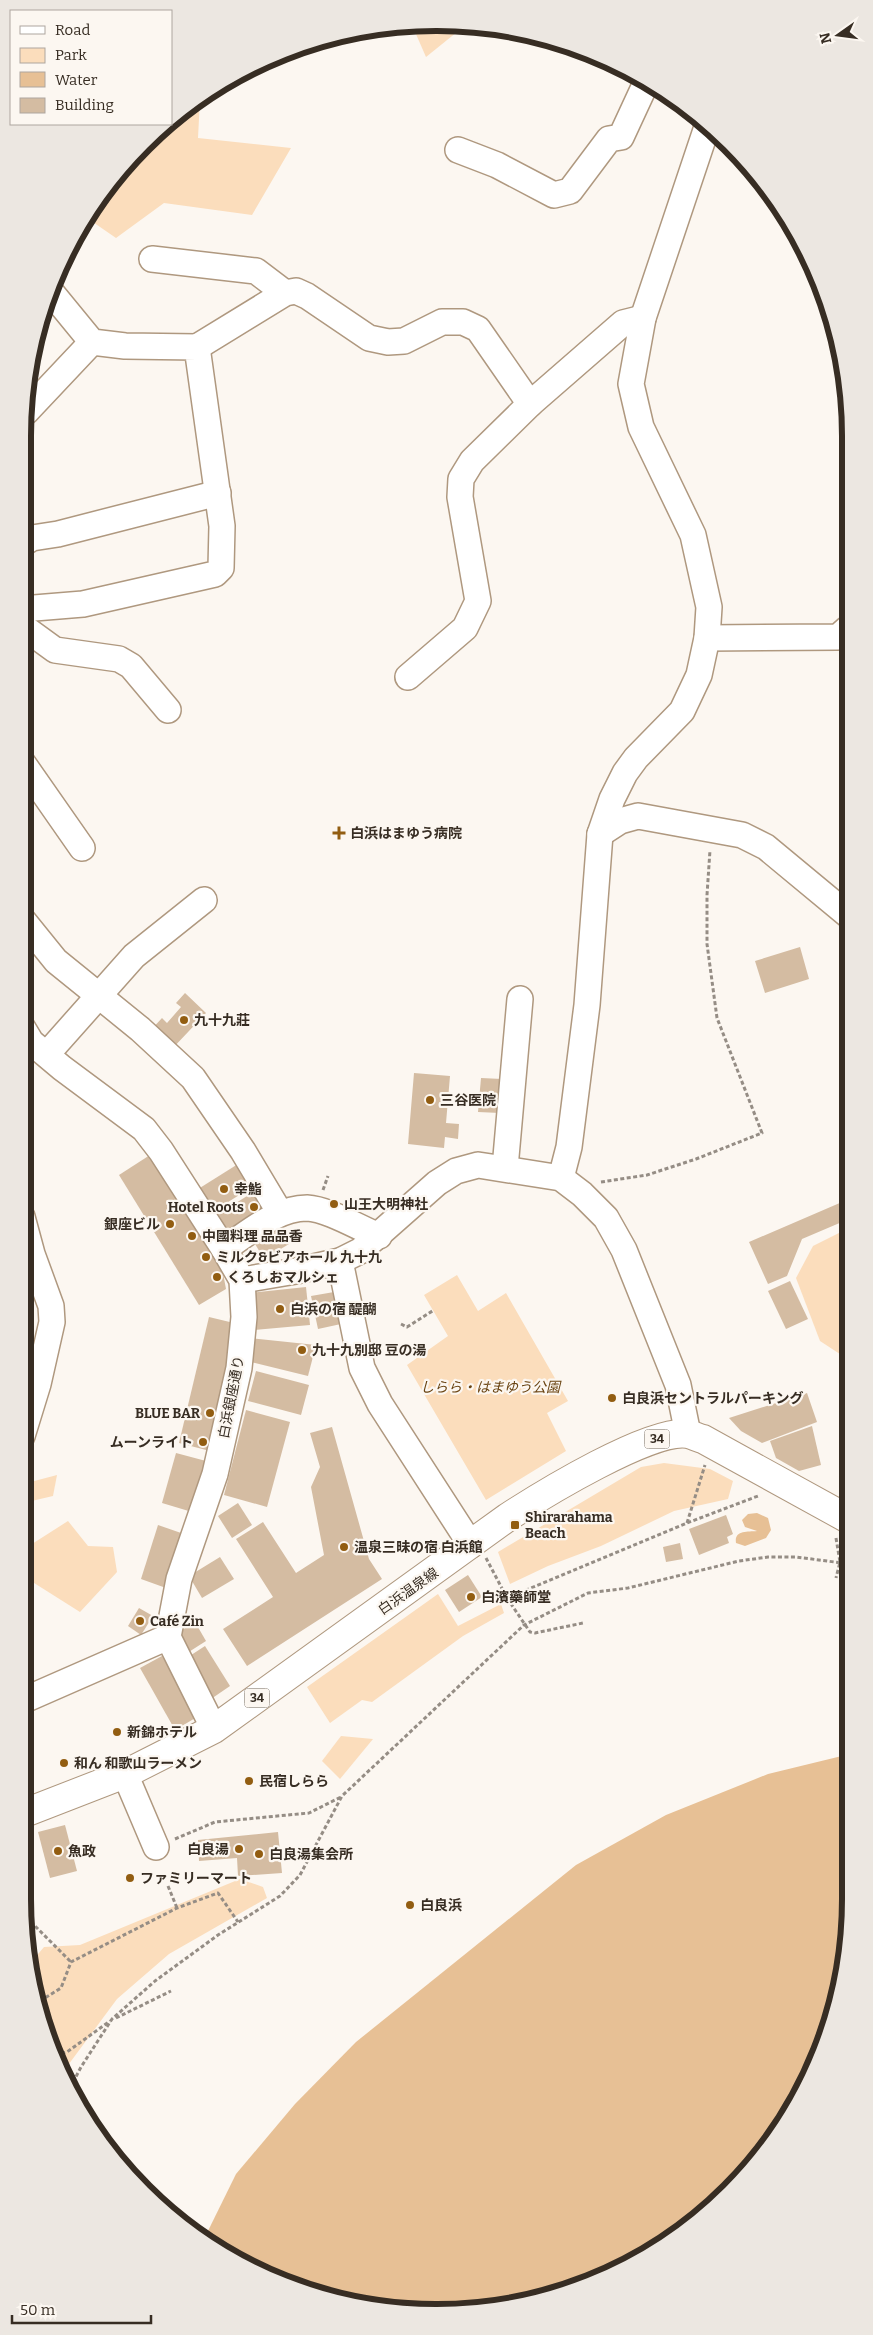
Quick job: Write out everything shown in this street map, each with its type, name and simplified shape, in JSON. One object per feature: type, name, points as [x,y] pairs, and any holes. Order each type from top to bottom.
[{"type":"main road","name":"白浜温泉線","points":[[31,1811],[125,1774],[214,1728],[478,1551],[546,1492],[589,1469],[650,1441],[671,1435],[688,1434],[703,1439],[842,1524]]},
{"type":"street","points":[[458,150],[497,165],[554,195],[570,191],[609,139],[621,136],[643,89]]},
{"type":"street","points":[[561,1178],[569,1147],[587,1005],[600,834],[612,799],[625,773],[636,758],[682,712],[699,675],[707,638],[709,607],[693,535],[641,427],[631,384],[643,318],[705,132]]},
{"type":"street","points":[[152,259],[256,271],[285,293]]},
{"type":"street","points":[[56,298],[92,342],[125,346],[197,347],[285,293],[296,291],[307,296],[369,338],[388,342],[404,340],[442,322],[463,322],[478,330],[530,404]]},
{"type":"street","points":[[408,677],[465,628],[478,601],[460,498],[461,479],[472,461],[530,404],[623,323],[643,318]]},
{"type":"street","points":[[33,405],[92,342]]},
{"type":"street","points":[[31,608],[83,604],[215,574],[221,568],[222,526],[197,347]]},
{"type":"street","points":[[31,536],[58,534],[218,493]]},
{"type":"street","points":[[31,633],[55,650],[119,659],[131,666],[168,710]]},
{"type":"street","points":[[707,638],[838,637],[842,634]]},
{"type":"street","points":[[625,773],[629,798],[638,816]]},
{"type":"street","points":[[31,775],[82,848]]},
{"type":"street","points":[[600,834],[620,821],[638,816],[742,835],[766,846],[842,910]]},
{"type":"street","points":[[31,1044],[98,994],[134,956],[204,900]]},
{"type":"street","points":[[31,930],[56,961],[98,994],[194,1078],[243,1151],[280,1213]]},
{"type":"street","points":[[505,1168],[520,999]]},
{"type":"street","name":"白浜銀座通り","points":[[31,1044],[144,1129],[161,1151],[242,1280],[244,1317],[239,1368],[215,1474],[179,1579],[168,1637]]},
{"type":"street","points":[[242,1280],[296,1272],[340,1261],[360,1251],[380,1236],[437,1183],[456,1171],[478,1165],[561,1178],[582,1194],[606,1218],[624,1250],[678,1385],[688,1434]]},
{"type":"street","points":[[224,1249],[280,1213],[308,1208],[332,1214],[380,1236]]},
{"type":"street","points":[[31,1250],[51,1306],[52,1322],[31,1408]]},
{"type":"street","points":[[340,1261],[362,1368],[380,1404],[478,1551]]},
{"type":"street","points":[[31,1697],[168,1637],[214,1728]]},
{"type":"street","points":[[125,1774],[156,1847]]},
{"type":"path","points":[[582,1194],[596,1183],[647,1175],[696,1159],[762,1132],[717,1018],[707,944],[706,894],[712,829]]},
{"type":"path","points":[[400,1324],[407,1327],[434,1310]]},
{"type":"path","points":[[687,1523],[706,1462]]},
{"type":"path","points":[[507,1598],[765,1492]]},
{"type":"path","points":[[836,1578],[840,1562],[836,1538],[842,1528]]},
{"type":"path","points":[[478,1551],[530,1632],[535,1633],[583,1623]]},
{"type":"path","points":[[156,1847],[215,1822],[308,1814],[342,1796],[524,1625],[588,1593],[628,1588],[739,1561],[768,1557],[796,1557],[840,1562]]},
{"type":"path","points":[[62,2053],[68,2052],[112,2019],[155,1981],[238,1922],[280,1896],[300,1875],[342,1796]]},
{"type":"path","points":[[168,1886],[177,1908]]},
{"type":"path","points":[[44,1999],[61,1988],[71,1962],[177,1908],[218,1893],[238,1922]]},
{"type":"path","points":[[32,1923],[71,1962]]},
{"type":"path","points":[[74,2080],[112,2019],[171,1991]]},
{"type":"green space","points":[[415,32],[457,32],[457,32],[426,57]]},
{"type":"green space","points":[[200,108],[198,138],[291,148],[252,215],[164,203],[116,238],[93,222],[100,211],[132,169],[150,150]]},
{"type":"green space","points":[[842,1232],[842,1355],[820,1341],[796,1278],[813,1246]]},
{"type":"green space","name":"しらら・はまゆう公園","points":[[457,1275],[478,1311],[506,1293],[568,1401],[547,1413],[566,1451],[486,1500],[407,1365],[448,1336],[424,1295]]},
{"type":"green space","points":[[664,1463],[710,1469],[733,1481],[728,1499],[674,1511],[601,1546],[548,1566],[510,1584],[498,1552],[641,1467]]},
{"type":"green space","points":[[57,1475],[53,1496],[31,1501],[31,1482]]},
{"type":"green space","points":[[68,1521],[88,1546],[113,1547],[117,1572],[80,1612],[31,1581],[32,1544]]},
{"type":"green space","points":[[438,1594],[458,1626],[501,1604],[504,1613],[463,1636],[372,1702],[362,1700],[330,1723],[307,1687]]},
{"type":"green space","points":[[341,1736],[373,1739],[340,1779],[322,1761]]},
{"type":"green space","points":[[240,1879],[263,1887],[267,1898],[169,1954],[117,1999],[67,2066],[45,2003],[36,1957],[44,1947],[80,1945]]},
{"type":"water","points":[[757,1513],[768,1518],[771,1530],[766,1538],[745,1546],[736,1543],[739,1534],[757,1531],[745,1527],[742,1520],[748,1514]]},
{"type":"water","points":[[842,1756],[842,1898],[841,1925],[834,1978],[811,2054],[787,2101],[773,2124],[741,2166],[704,2203],[662,2235],[616,2262],[592,2273],[516,2296],[463,2303],[410,2303],[357,2296],[332,2290],[281,2273],[257,2262],[207,2232],[236,2174],[295,2104],[356,2042],[576,1865],[666,1815],[768,1774]]},
{"type":"building","points":[[800,947],[809,979],[765,993],[755,961]]},
{"type":"building","name":"九十九莊","points":[[185,993],[206,1013],[171,1050],[150,1031],[162,1018],[167,1023],[181,1007],[176,1003]]},
{"type":"building","name":"三谷医院","points":[[414,1073],[450,1076],[446,1123],[459,1124],[458,1139],[445,1137],[444,1148],[408,1144]]},
{"type":"building","points":[[481,1078],[502,1079],[500,1113],[478,1112]]},
{"type":"building","name":"銀座ビル","points":[[150,1155],[223,1273],[226,1289],[199,1305],[119,1175]]},
{"type":"building","name":"幸鮨","points":[[238,1164],[252,1187],[209,1214],[195,1191]]},
{"type":"building","points":[[255,1191],[269,1213],[225,1240],[212,1218]]},
{"type":"building","points":[[842,1202],[842,1222],[802,1239],[787,1276],[768,1284],[749,1242]]},
{"type":"building","points":[[277,1224],[289,1244],[264,1259],[252,1239]]},
{"type":"building","points":[[790,1281],[808,1319],[786,1329],[768,1291]]},
{"type":"building","name":"白浜の宿 醍醐","points":[[306,1287],[310,1325],[253,1330],[249,1293]]},
{"type":"building","points":[[334,1292],[341,1324],[318,1329],[311,1296]]},
{"type":"building","points":[[209,1317],[238,1324],[210,1451],[179,1443]]},
{"type":"building","points":[[248,1338],[316,1345],[308,1376],[243,1360]]},
{"type":"building","points":[[256,1371],[309,1385],[301,1415],[248,1401]]},
{"type":"building","points":[[807,1393],[817,1422],[762,1443],[741,1431],[729,1418]]},
{"type":"building","points":[[246,1410],[290,1422],[267,1507],[224,1495]]},
{"type":"building","points":[[812,1426],[821,1465],[799,1471],[776,1458],[770,1441]]},
{"type":"building","name":"温泉三昧の宿 白浜館","points":[[332,1427],[369,1559],[382,1579],[247,1666],[223,1629],[273,1597],[236,1539],[263,1522],[296,1573],[324,1555],[311,1487],[320,1467],[310,1433]]},
{"type":"building","points":[[176,1453],[206,1461],[192,1512],[162,1503]]},
{"type":"building","points":[[238,1503],[252,1525],[232,1538],[218,1516]]},
{"type":"building","points":[[726,1515],[733,1534],[727,1537],[729,1543],[699,1555],[689,1529]]},
{"type":"building","points":[[158,1525],[184,1534],[166,1588],[141,1579]]},
{"type":"building","points":[[680,1543],[683,1559],[666,1562],[663,1547]]},
{"type":"building","points":[[220,1557],[234,1579],[202,1598],[189,1576]]},
{"type":"building","points":[[468,1575],[482,1597],[459,1612],[445,1590]]},
{"type":"building","name":"Café Zin","points":[[139,1608],[153,1616],[141,1635],[128,1626]]},
{"type":"building","points":[[195,1622],[206,1641],[184,1655],[172,1636]]},
{"type":"building","points":[[205,1646],[230,1686],[211,1699],[185,1659]]},
{"type":"building","points":[[162,1656],[197,1717],[175,1730],[140,1668]]},
{"type":"building","name":"魚政","points":[[65,1825],[77,1871],[50,1878],[38,1832]]},
{"type":"building","name":"白良湯","points":[[278,1832],[282,1873],[238,1876],[237,1858],[199,1861],[198,1840]]},
{"type":"place","name":"白浜はまゆう病院","points":[[339,833]]},
{"type":"place","name":"九十九莊","points":[[184,1020]]},
{"type":"place","name":"三谷医院","points":[[430,1100]]},
{"type":"place","name":"幸鮨","points":[[224,1189]]},
{"type":"place","name":"山王大明神社","points":[[334,1204]]},
{"type":"place","name":"Hotel Roots","points":[[254,1207]]},
{"type":"place","name":"銀座ビル","points":[[170,1224]]},
{"type":"place","name":"中國料理 品品香","points":[[192,1236]]},
{"type":"place","name":"ミルク&ビアホール 九十九","points":[[206,1257]]},
{"type":"place","name":"くろしおマルシェ","points":[[217,1277]]},
{"type":"place","name":"白浜の宿 醍醐","points":[[280,1309]]},
{"type":"place","name":"九十九別邸 豆の湯","points":[[302,1350]]},
{"type":"place","name":"白良浜セントラルパーキング","points":[[612,1398]]},
{"type":"place","name":"BLUE BAR","points":[[210,1413]]},
{"type":"place","name":"ムーンライト","points":[[203,1442]]},
{"type":"place","name":"Shirarahama Beach","points":[[515,1525]]},
{"type":"place","name":"温泉三昧の宿 白浜館","points":[[344,1547]]},
{"type":"place","name":"白濱藥師堂","points":[[471,1597]]},
{"type":"place","name":"Café Zin","points":[[140,1621]]},
{"type":"place","name":"新錦ホテル","points":[[117,1732]]},
{"type":"place","name":"和ん 和歌山ラーメン","points":[[64,1763]]},
{"type":"place","name":"民宿しらら","points":[[249,1781]]},
{"type":"place","name":"白良湯","points":[[239,1849]]},
{"type":"place","name":"魚政","points":[[58,1851]]},
{"type":"place","name":"白良湯集会所","points":[[259,1854]]},
{"type":"place","name":"ファミリーマート","points":[[130,1878]]},
{"type":"place","name":"白良浜","points":[[410,1905]]}]
